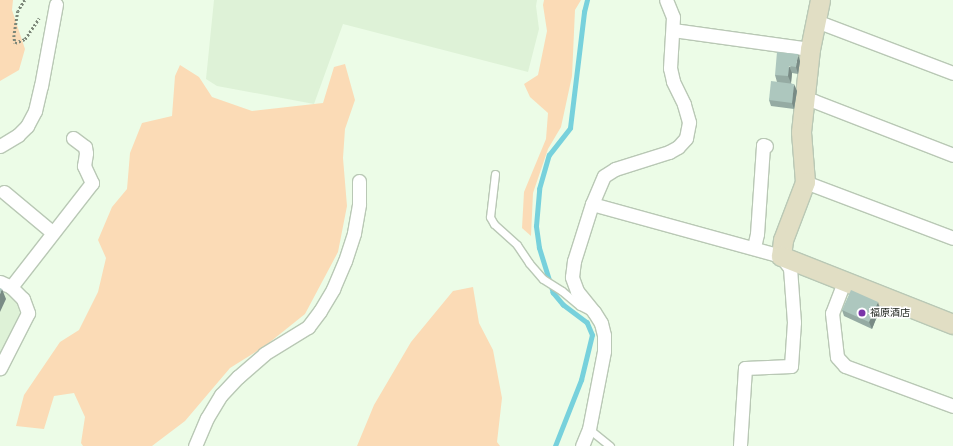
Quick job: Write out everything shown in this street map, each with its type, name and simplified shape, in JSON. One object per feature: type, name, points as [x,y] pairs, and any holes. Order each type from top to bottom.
[{"type":"street","points":[[582,446],[589,430],[604,351],[604,335],[601,323],[577,291],[572,277],[574,261],[592,204],[604,176],[615,169],[669,152],[678,147],[686,138],[689,122],[684,104],[673,81],[670,68],[673,17],[666,0]]},
{"type":"street","points":[[740,446],[745,368],[791,366],[794,322],[790,268],[781,256],[783,240],[805,182],[801,132],[810,49],[820,0]]},
{"type":"street","points":[[0,146],[18,135],[27,126],[35,111],[56,4]]},
{"type":"street","points":[[815,22],[824,24],[953,73]]},
{"type":"street","points":[[673,30],[810,49]]},
{"type":"street","points":[[804,99],[814,101],[953,155]]},
{"type":"street","points":[[0,368],[28,313],[23,299],[6,285],[92,183],[84,166],[86,153],[85,146],[73,138]]},
{"type":"street","points":[[754,248],[757,234],[763,145],[766,146]]},
{"type":"street","points":[[195,446],[207,418],[222,395],[230,386],[264,354],[308,327],[320,311],[336,282],[354,233],[359,204],[359,181]]},
{"type":"street","points":[[805,182],[953,238]]},
{"type":"street","points":[[4,192],[52,232]]},
{"type":"street","points":[[592,204],[781,256],[953,324]]},
{"type":"street","points":[[844,282],[832,313],[837,356],[845,366],[953,406]]},
{"type":"lane","points":[[495,174],[490,217],[494,224],[517,245],[529,263],[543,279],[556,287],[580,306],[594,312]]},
{"type":"lane","points":[[589,430],[610,446]]},
{"type":"path","points":[[25,0],[18,11],[14,35],[15,43],[24,39],[50,2],[56,4]]},
{"type":"shaded area","points":[[0,0],[13,0],[12,10],[25,49],[19,70],[0,81]]},
{"type":"shaded area","points":[[214,0],[537,0],[536,6],[539,29],[528,72],[343,24],[314,104],[217,86],[206,79]]},
{"type":"shaded area","points":[[544,0],[581,0],[575,10],[572,76],[561,127],[548,149],[533,193],[531,236],[522,228],[524,192],[546,139],[548,113],[530,97],[524,84],[538,75],[547,31],[543,5]]},
{"type":"shaded area","points":[[345,64],[355,100],[345,129],[343,158],[347,206],[338,252],[305,314],[265,346],[230,368],[185,421],[152,446],[83,446],[81,443],[85,417],[74,393],[54,396],[44,429],[16,426],[24,395],[60,342],[79,330],[98,292],[106,258],[98,240],[112,207],[127,189],[130,153],[142,123],[172,116],[175,76],[180,65],[199,77],[212,97],[252,111],[323,103],[334,67]]},
{"type":"shaded area","points":[[473,287],[479,323],[493,350],[502,398],[497,442],[500,446],[357,446],[374,405],[411,342],[453,291]]},
{"type":"shaded area","points":[[0,288],[14,294],[21,317],[0,357]]},
{"type":"building","points":[[777,52],[798,54],[796,67],[789,66],[788,76],[775,75]]},
{"type":"building","points":[[771,81],[794,84],[792,103],[769,100]]},
{"type":"building","name":"福原酒店","points":[[851,290],[878,302],[869,322],[842,310]]},
{"type":"waterway","points":[[555,446],[581,380],[592,335],[587,323],[563,305],[553,293],[539,248],[536,226],[539,189],[549,155],[570,128],[584,12],[587,0]]},
{"type":"place","name":"福原酒店","points":[[862,313]]}]
